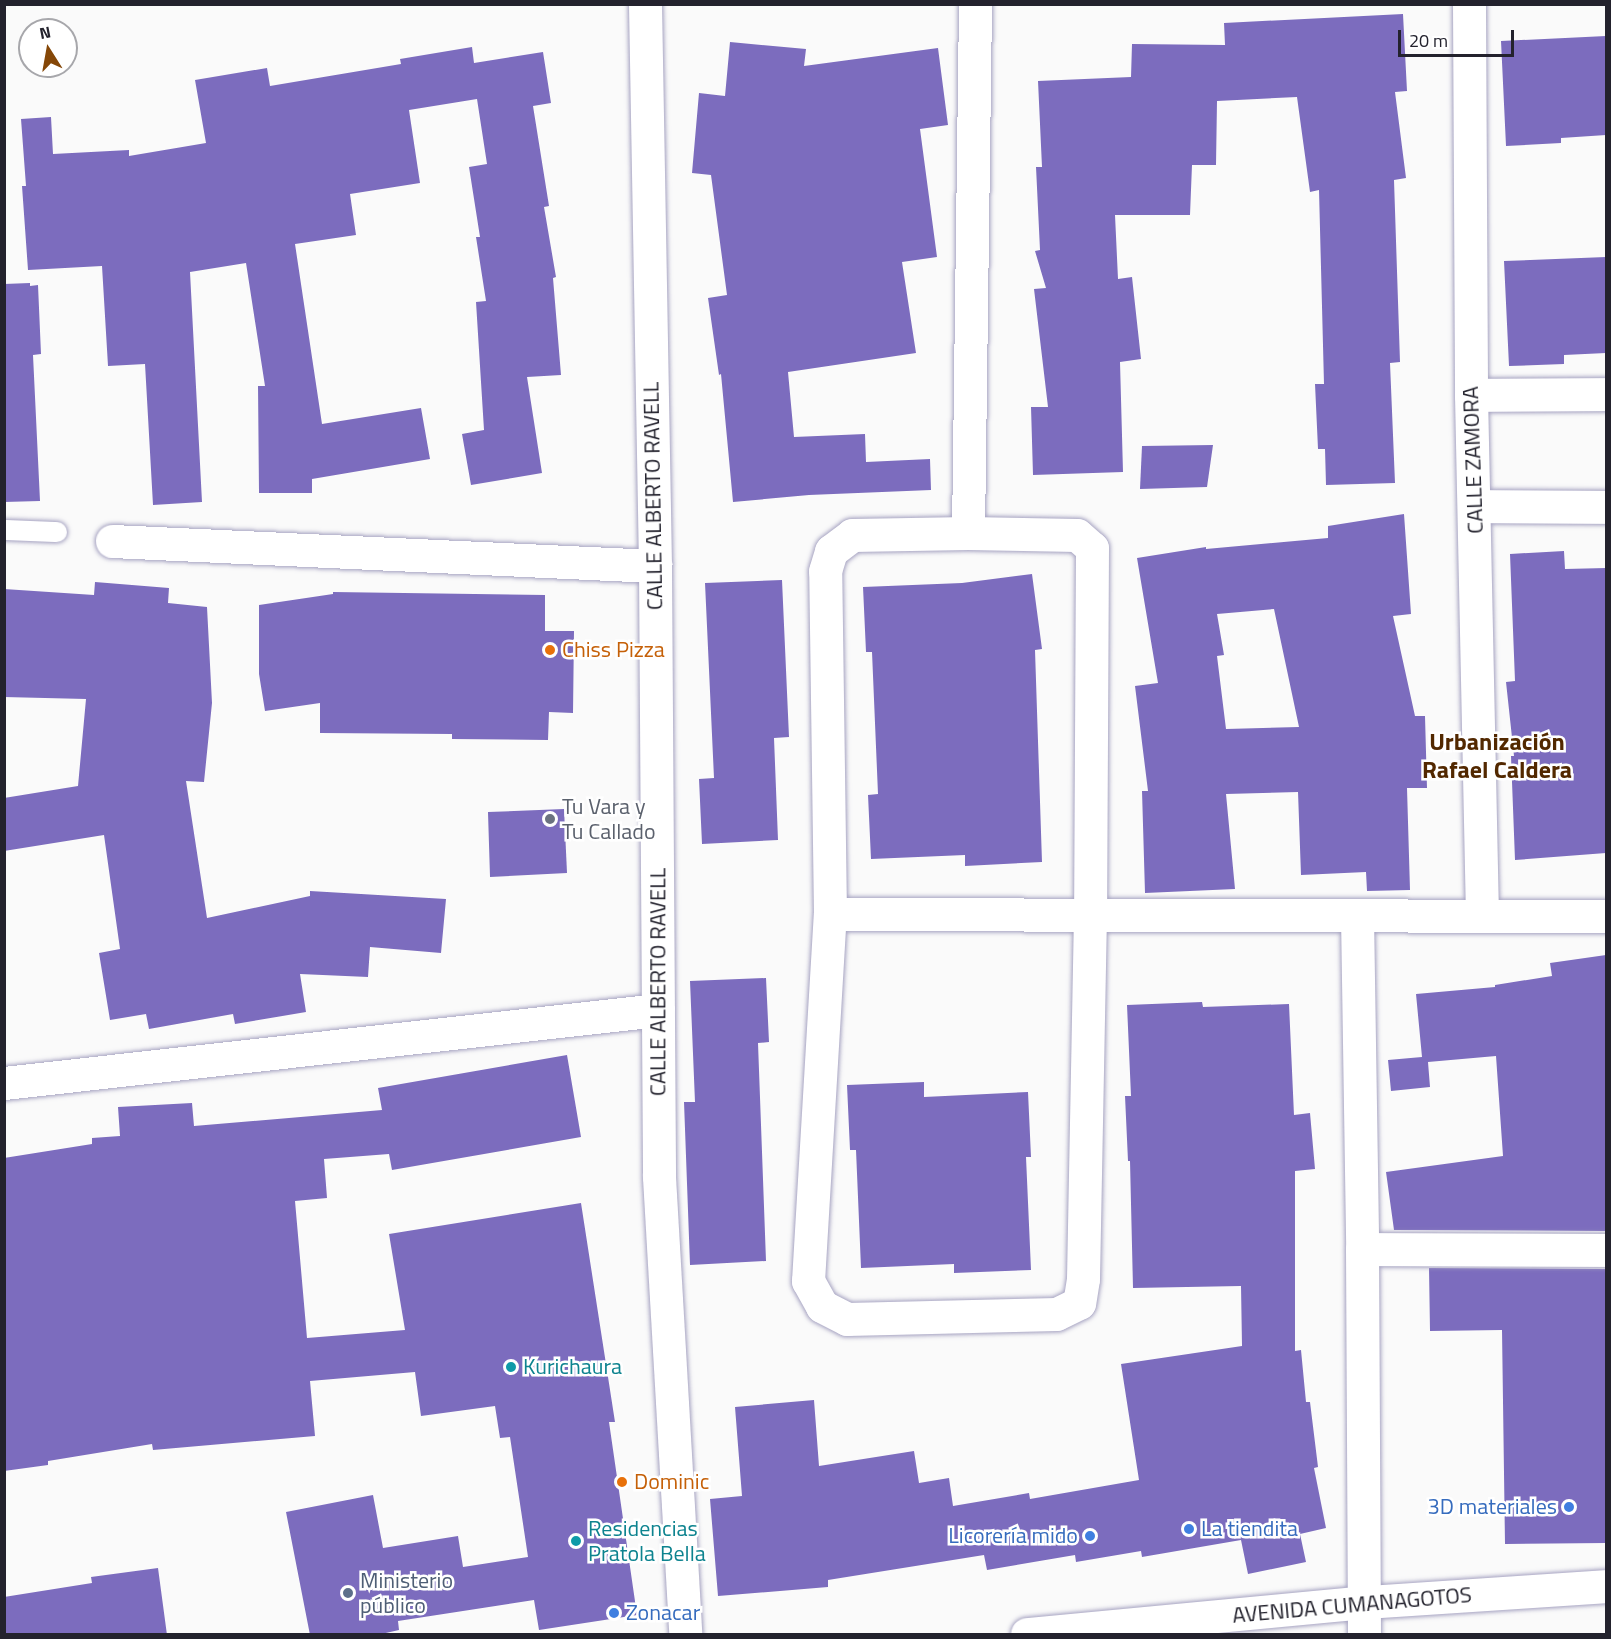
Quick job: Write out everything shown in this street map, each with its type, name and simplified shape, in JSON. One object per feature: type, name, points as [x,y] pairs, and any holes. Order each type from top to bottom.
[{"type":"street","name":"CALLE ALBERTO RAVELL","points":[[645,4],[655,566],[659,1177],[685,1635]]},
{"type":"street","points":[[968,533],[975,4]]},
{"type":"street","name":"CALLE ZAMORA","points":[[1469,4],[1471,394],[1482,916]]},
{"type":"street","points":[[1471,394],[1606,394]]},
{"type":"street","points":[[1475,506],[1606,507]]},
{"type":"street","points":[[968,533],[1077,536],[1092,548],[1090,915],[1083,1279],[1078,1304],[1056,1314],[847,1319],[822,1306],[808,1281],[830,914],[825,571],[831,551],[852,535],[968,533]]},
{"type":"street","points":[[112,541],[655,566]]},
{"type":"street","points":[[830,914],[1606,916]]},
{"type":"street","points":[[1357,915],[1364,1635]]},
{"type":"street","points":[[4,1083],[658,1010]]},
{"type":"street","points":[[1362,1249],[1606,1250]]},
{"type":"street","name":"AVENIDA CUMANAGOTOS","points":[[1027,1635],[1365,1602],[1606,1586]]},
{"type":"lane","points":[[4,530],[57,532]]},
{"type":"building","points":[[1403,14],[1407,91],[1395,92],[1406,178],[1394,180],[1400,362],[1390,363],[1395,483],[1326,485],[1325,449],[1318,449],[1315,384],[1324,384],[1319,190],[1310,192],[1297,97],[1217,101],[1216,165],[1192,165],[1190,215],[1115,215],[1118,279],[1132,277],[1141,359],[1120,362],[1123,472],[1033,475],[1031,407],[1048,407],[1034,289],[1046,288],[1035,251],[1040,250],[1036,167],[1042,167],[1038,81],[1131,77],[1132,44],[1225,45],[1224,23]]},
{"type":"building","points":[[1606,36],[1606,135],[1561,138],[1561,143],[1506,146],[1501,41]]},
{"type":"building","points":[[730,42],[806,49],[804,66],[938,48],[948,125],[920,129],[937,257],[902,262],[916,353],[788,372],[794,437],[865,434],[866,462],[930,459],[931,490],[809,495],[733,502],[721,374],[719,375],[708,298],[727,295],[711,175],[692,173],[699,93],[725,96]]},
{"type":"building","points":[[472,47],[474,63],[543,52],[551,103],[533,106],[549,206],[544,207],[556,277],[553,278],[561,375],[527,377],[542,473],[471,485],[462,434],[484,430],[476,302],[486,301],[476,237],[480,237],[469,167],[487,164],[477,99],[409,110],[420,183],[350,194],[356,235],[295,244],[322,424],[421,408],[430,459],[312,479],[312,493],[259,493],[258,386],[265,386],[246,263],[190,272],[202,502],[153,505],[145,364],[108,366],[102,266],[28,270],[22,186],[26,186],[21,119],[51,117],[53,154],[129,150],[129,156],[206,143],[195,80],[267,68],[270,86],[401,64],[400,59]]},
{"type":"building","points":[[1606,257],[1606,353],[1564,355],[1564,364],[1509,366],[1504,261]]},
{"type":"building","points":[[30,283],[30,286],[38,285],[41,354],[33,355],[40,501],[4,502],[4,284]]},
{"type":"building","points":[[1213,445],[1207,487],[1140,489],[1142,446]]},
{"type":"building","points":[[1404,514],[1411,614],[1393,616],[1415,716],[1425,716],[1427,788],[1407,788],[1410,890],[1367,891],[1366,872],[1301,875],[1298,792],[1226,794],[1235,889],[1145,893],[1142,791],[1148,791],[1135,686],[1158,683],[1137,558],[1206,547],[1206,549],[1328,538],[1328,526]],"holes":[[[1274,609],[1299,727],[1226,729],[1217,656],[1224,655],[1217,614]]]},
{"type":"building","points":[[1564,551],[1565,569],[1606,568],[1606,853],[1515,860],[1511,756],[1514,756],[1506,682],[1515,681],[1510,554]]},
{"type":"building","points":[[1032,574],[1042,649],[1035,650],[1042,862],[965,866],[965,855],[871,859],[868,795],[878,794],[872,652],[866,652],[863,587],[962,583]]},
{"type":"building","points":[[782,580],[789,737],[774,738],[778,840],[702,844],[699,779],[714,778],[705,583]]},
{"type":"building","points":[[95,582],[169,588],[168,603],[207,607],[212,703],[204,782],[186,781],[207,918],[310,896],[310,891],[446,899],[441,953],[370,947],[368,977],[300,974],[306,1012],[235,1024],[233,1014],[149,1029],[146,1014],[110,1020],[99,953],[120,949],[104,835],[4,851],[4,798],[78,786],[86,699],[4,697],[4,589],[94,595]]},
{"type":"building","points":[[333,592],[545,595],[545,631],[574,631],[573,713],[549,712],[548,740],[452,739],[452,734],[320,733],[320,703],[265,711],[259,674],[259,605],[333,594]]},
{"type":"building","points":[[564,809],[567,873],[490,877],[488,812]]},
{"type":"building","points":[[1606,955],[1606,1231],[1394,1230],[1386,1172],[1503,1156],[1496,1056],[1428,1062],[1430,1087],[1391,1091],[1388,1060],[1422,1057],[1416,994],[1495,987],[1495,985],[1552,976],[1550,963]]},
{"type":"building","points":[[766,978],[769,1042],[758,1043],[766,1261],[690,1265],[684,1102],[695,1102],[690,981]]},
{"type":"building","points":[[1202,1002],[1203,1007],[1289,1004],[1294,1115],[1310,1113],[1315,1169],[1295,1171],[1295,1351],[1301,1350],[1306,1402],[1310,1402],[1318,1467],[1314,1468],[1326,1528],[1300,1534],[1306,1562],[1248,1574],[1241,1540],[1142,1557],[1141,1551],[1076,1562],[1075,1555],[987,1570],[984,1555],[828,1580],[828,1587],[718,1596],[710,1499],[742,1496],[735,1407],[814,1400],[819,1466],[914,1451],[919,1483],[949,1478],[953,1506],[1029,1493],[1030,1499],[1139,1480],[1121,1364],[1242,1346],[1241,1286],[1133,1288],[1130,1161],[1128,1161],[1125,1096],[1131,1096],[1127,1005]]},
{"type":"building","points":[[567,1055],[581,1137],[392,1170],[389,1154],[324,1159],[327,1198],[295,1201],[307,1338],[405,1330],[389,1234],[581,1203],[615,1422],[609,1422],[637,1615],[539,1630],[534,1600],[398,1621],[399,1630],[377,1635],[310,1635],[286,1512],[373,1495],[383,1548],[458,1536],[463,1567],[528,1557],[510,1437],[500,1438],[495,1406],[421,1416],[415,1372],[310,1381],[315,1436],[153,1450],[152,1444],[48,1461],[48,1465],[4,1471],[4,1158],[92,1144],[92,1138],[120,1136],[118,1107],[192,1103],[194,1126],[382,1110],[378,1088]]},
{"type":"building","points":[[924,1082],[924,1097],[1028,1092],[1031,1157],[1026,1157],[1031,1270],[954,1273],[954,1264],[861,1268],[856,1150],[850,1150],[847,1085]]},
{"type":"building","points":[[1429,1268],[1606,1269],[1606,1543],[1505,1544],[1502,1330],[1430,1331]]},
{"type":"building","points":[[158,1568],[167,1635],[4,1635],[4,1597],[92,1583],[91,1577]]},
{"type":"place","name":"Chiss Pizza","points":[[550,650]]},
{"type":"place","name":"Tu Vara y Tu Callado","points":[[550,819]]},
{"type":"place","name":"Kurichaura","points":[[511,1367]]},
{"type":"place","name":"Dominic","points":[[622,1482]]},
{"type":"place","name":"3D materiales","points":[[1569,1507]]},
{"type":"place","name":"La tiendita","points":[[1189,1529]]},
{"type":"place","name":"Licorería mido","points":[[1090,1536]]},
{"type":"place","name":"Residencias Pratola Bella","points":[[576,1541]]},
{"type":"place","name":"Ministerio público","points":[[348,1593]]},
{"type":"place","name":"Zonacar","points":[[614,1613]]},
{"type":"district","name":"Urbanización Rafael Caldera","points":[[1497,756]]}]
